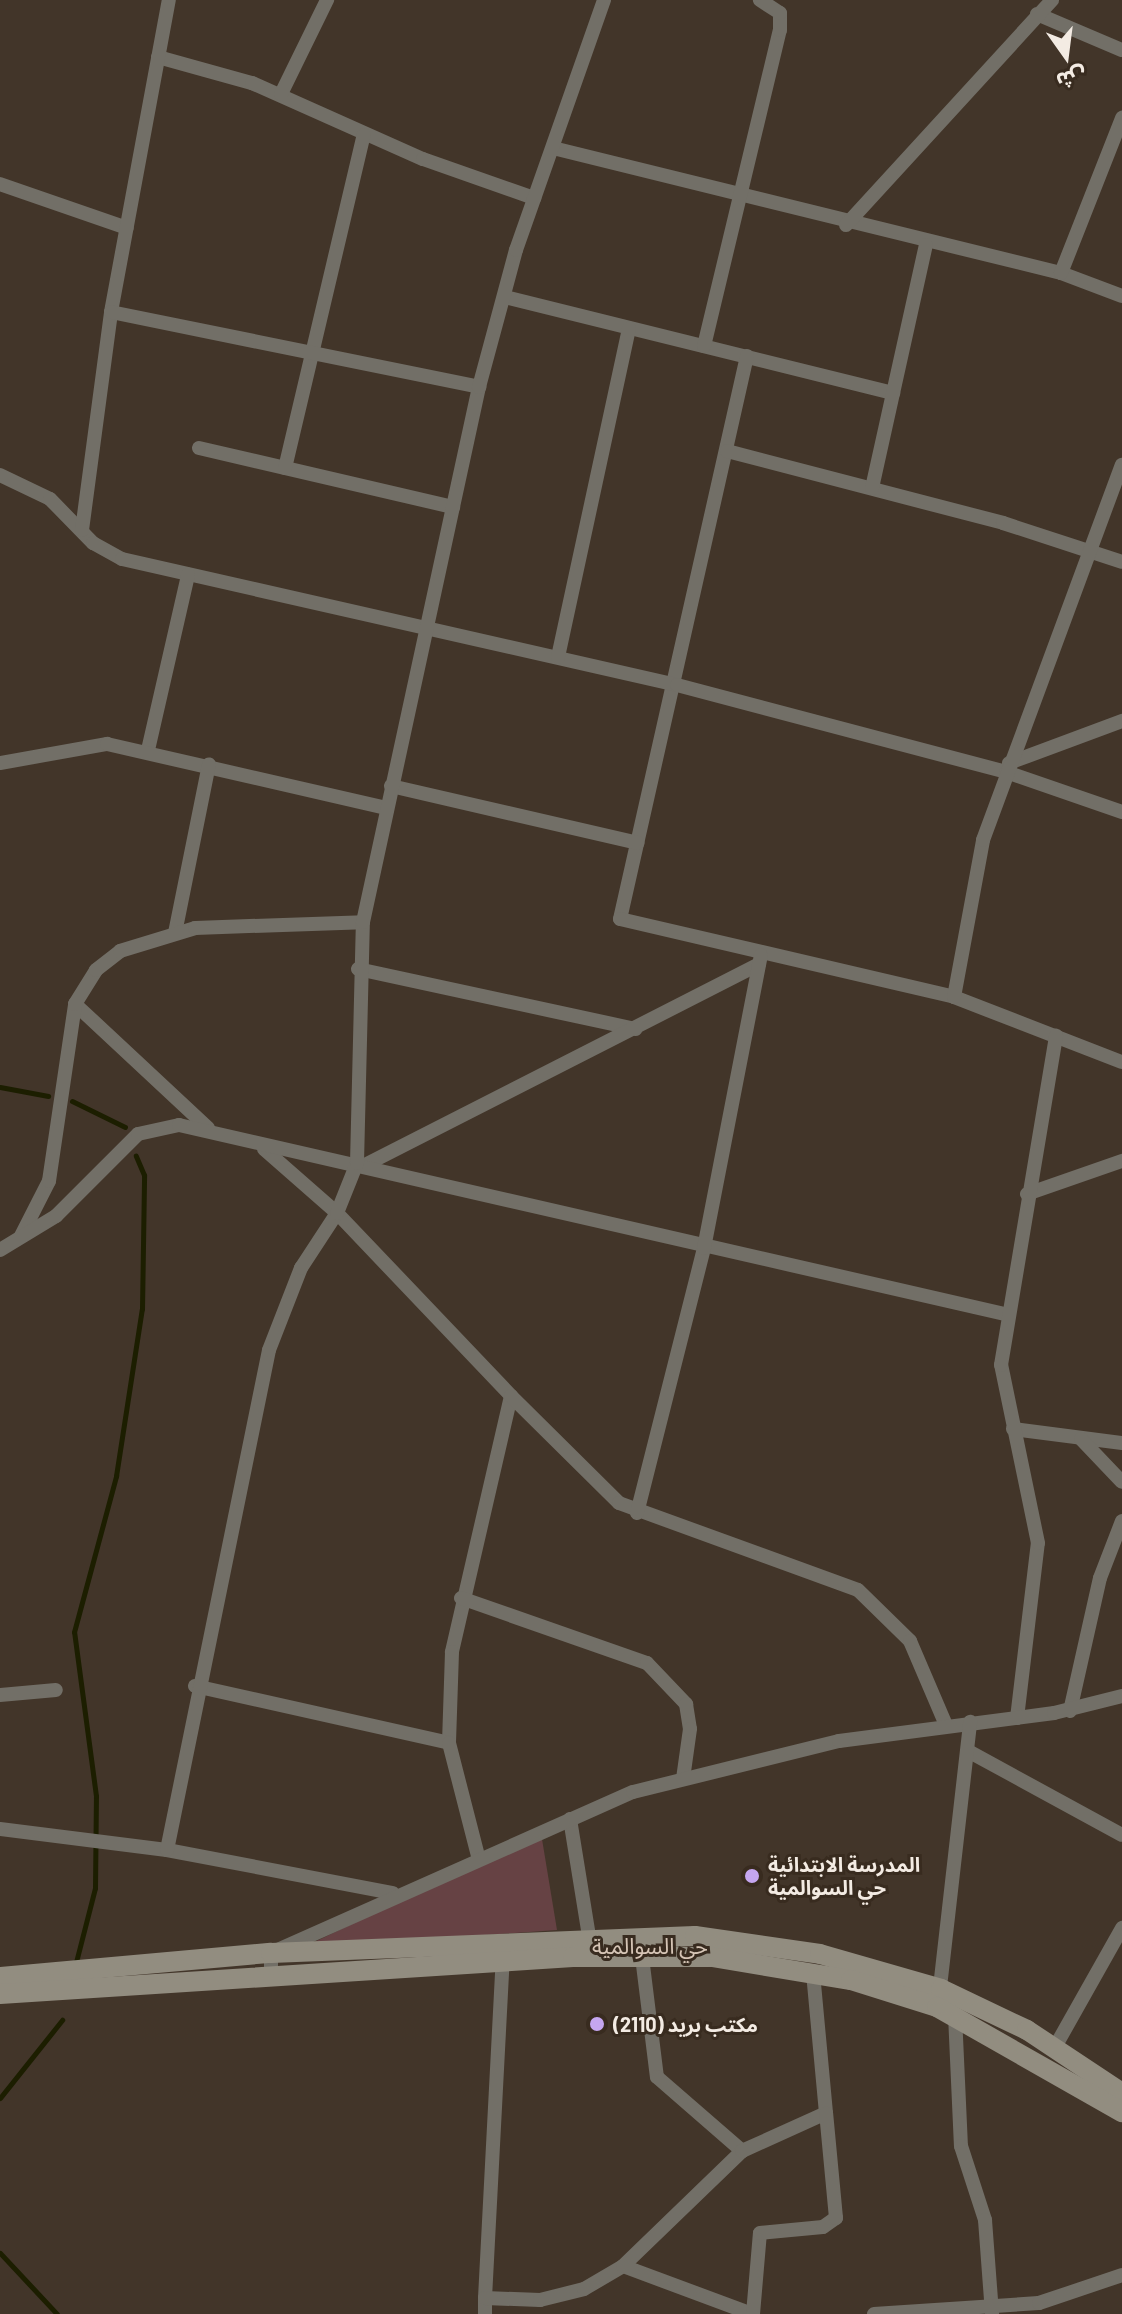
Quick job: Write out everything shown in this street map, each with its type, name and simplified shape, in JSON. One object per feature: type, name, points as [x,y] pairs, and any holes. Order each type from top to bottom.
[{"type":"main road","points":[[0,1977],[271,1953],[503,1953],[589,1936],[813,1972],[944,2004],[1122,2112]]},
{"type":"main road","points":[[0,1994],[271,1977],[503,1953],[641,1945],[820,1954],[1055,2047],[1122,2093]]},
{"type":"street","points":[[82,530],[111,312],[169,0]]},
{"type":"street","points":[[281,94],[327,0]]},
{"type":"street","points":[[167,1850],[195,1686],[280,1314],[361,1164],[358,969],[363,922],[391,786],[431,628],[479,387],[534,198],[557,149],[604,0]]},
{"type":"street","points":[[704,346],[780,30],[780,13],[760,0]]},
{"type":"street","points":[[846,225],[1052,0]]},
{"type":"street","points":[[1037,14],[1122,50]]},
{"type":"street","points":[[158,57],[281,94],[364,135],[534,198]]},
{"type":"street","points":[[1061,273],[1122,118]]},
{"type":"street","points":[[285,468],[309,352],[364,135]]},
{"type":"street","points":[[557,149],[926,245],[1061,273],[1122,296]]},
{"type":"street","points":[[0,184],[127,228]]},
{"type":"street","points":[[872,488],[926,245]]},
{"type":"street","points":[[505,297],[893,393]]},
{"type":"street","points":[[111,312],[479,387]]},
{"type":"street","points":[[558,657],[629,329]]},
{"type":"street","points":[[747,356],[677,685],[618,915],[623,923],[760,960],[954,997],[1122,1062]]},
{"type":"street","points":[[199,448],[453,507]]},
{"type":"street","points":[[727,451],[1095,549],[1122,562]]},
{"type":"street","points":[[954,997],[970,889],[1007,768],[1063,609],[1095,549],[1122,465]]},
{"type":"street","points":[[0,475],[50,499],[104,552],[188,575],[677,685],[1007,768],[1122,812]]},
{"type":"street","points":[[148,750],[188,575]]},
{"type":"street","points":[[1007,768],[1122,721]]},
{"type":"street","points":[[0,763],[85,744],[148,750],[387,808]]},
{"type":"street","points":[[175,933],[209,764]]},
{"type":"street","points":[[391,786],[637,843]]},
{"type":"street","points":[[18,1241],[55,1159],[75,1004],[83,984],[120,951],[175,933],[280,920],[363,922]]},
{"type":"street","points":[[361,1164],[636,1029],[760,960]]},
{"type":"street","points":[[637,1513],[704,1248],[760,960]]},
{"type":"street","points":[[358,969],[636,1029]]},
{"type":"street","points":[[75,1004],[208,1129]]},
{"type":"street","points":[[1017,1718],[1038,1543],[1001,1365],[1005,1314],[1056,1036]]},
{"type":"street","points":[[0,1250],[73,1202],[148,1127],[208,1129],[263,1148],[361,1164],[704,1248],[1005,1314]]},
{"type":"street","points":[[263,1148],[337,1213],[589,1480],[637,1513],[786,1558],[858,1590],[910,1641],[946,1725]]},
{"type":"street","points":[[1027,1194],[1122,1161]]},
{"type":"street","points":[[478,1856],[449,1743],[461,1598],[511,1396]]},
{"type":"street","points":[[1013,1429],[1122,1443]]},
{"type":"street","points":[[1081,1439],[1122,1482]]},
{"type":"street","points":[[1070,1711],[1100,1578],[1122,1521]]},
{"type":"street","points":[[461,1598],[647,1663],[686,1704],[683,1779]]},
{"type":"street","points":[[195,1686],[449,1743]]},
{"type":"street","points":[[0,1695],[56,1690]]},
{"type":"street","points":[[271,1977],[271,1953],[393,1893],[570,1819],[683,1779],[946,1725],[1070,1711],[1122,1696]]},
{"type":"street","points":[[970,1722],[944,2004],[961,2146],[985,2220],[992,2312]]},
{"type":"street","points":[[968,1751],[1122,1835]]},
{"type":"street","points":[[570,1819],[589,1936]]},
{"type":"street","points":[[0,1829],[167,1850],[393,1893]]},
{"type":"street","points":[[1055,2047],[1122,1928]]},
{"type":"street","points":[[641,1945],[657,2077],[742,2151]]},
{"type":"street","points":[[485,2314],[503,1953]]},
{"type":"street","points":[[623,2266],[753,2314],[760,2233],[823,2227],[836,2218],[813,1972]]},
{"type":"street","points":[[485,2298],[559,2297],[623,2266],[742,2151],[826,2113]]},
{"type":"street","points":[[874,2314],[992,2312],[1039,2303],[1122,2275]]},
{"type":"shaded area","points":[[541,1833],[557,1930],[302,1948]]},
{"type":"waterway","points":[[0,1087],[48,1096]]},
{"type":"waterway","points":[[72,1101],[125,1127]]},
{"type":"waterway","points":[[76,1962],[95,1888],[96,1796],[74,1632],[116,1476],[142,1309],[144,1175],[136,1156]]},
{"type":"waterway","points":[[0,2098],[62,2020]]},
{"type":"waterway","points":[[0,2253],[57,2314]]},
{"type":"place","name":"المدرسة الابتدائية حي السوالمية","points":[[752,1876]]},
{"type":"place","name":"مكتب بريد (2110)","points":[[597,2024]]},
{"type":"district","name":"حي السوالمية","points":[[650,1946]]}]
